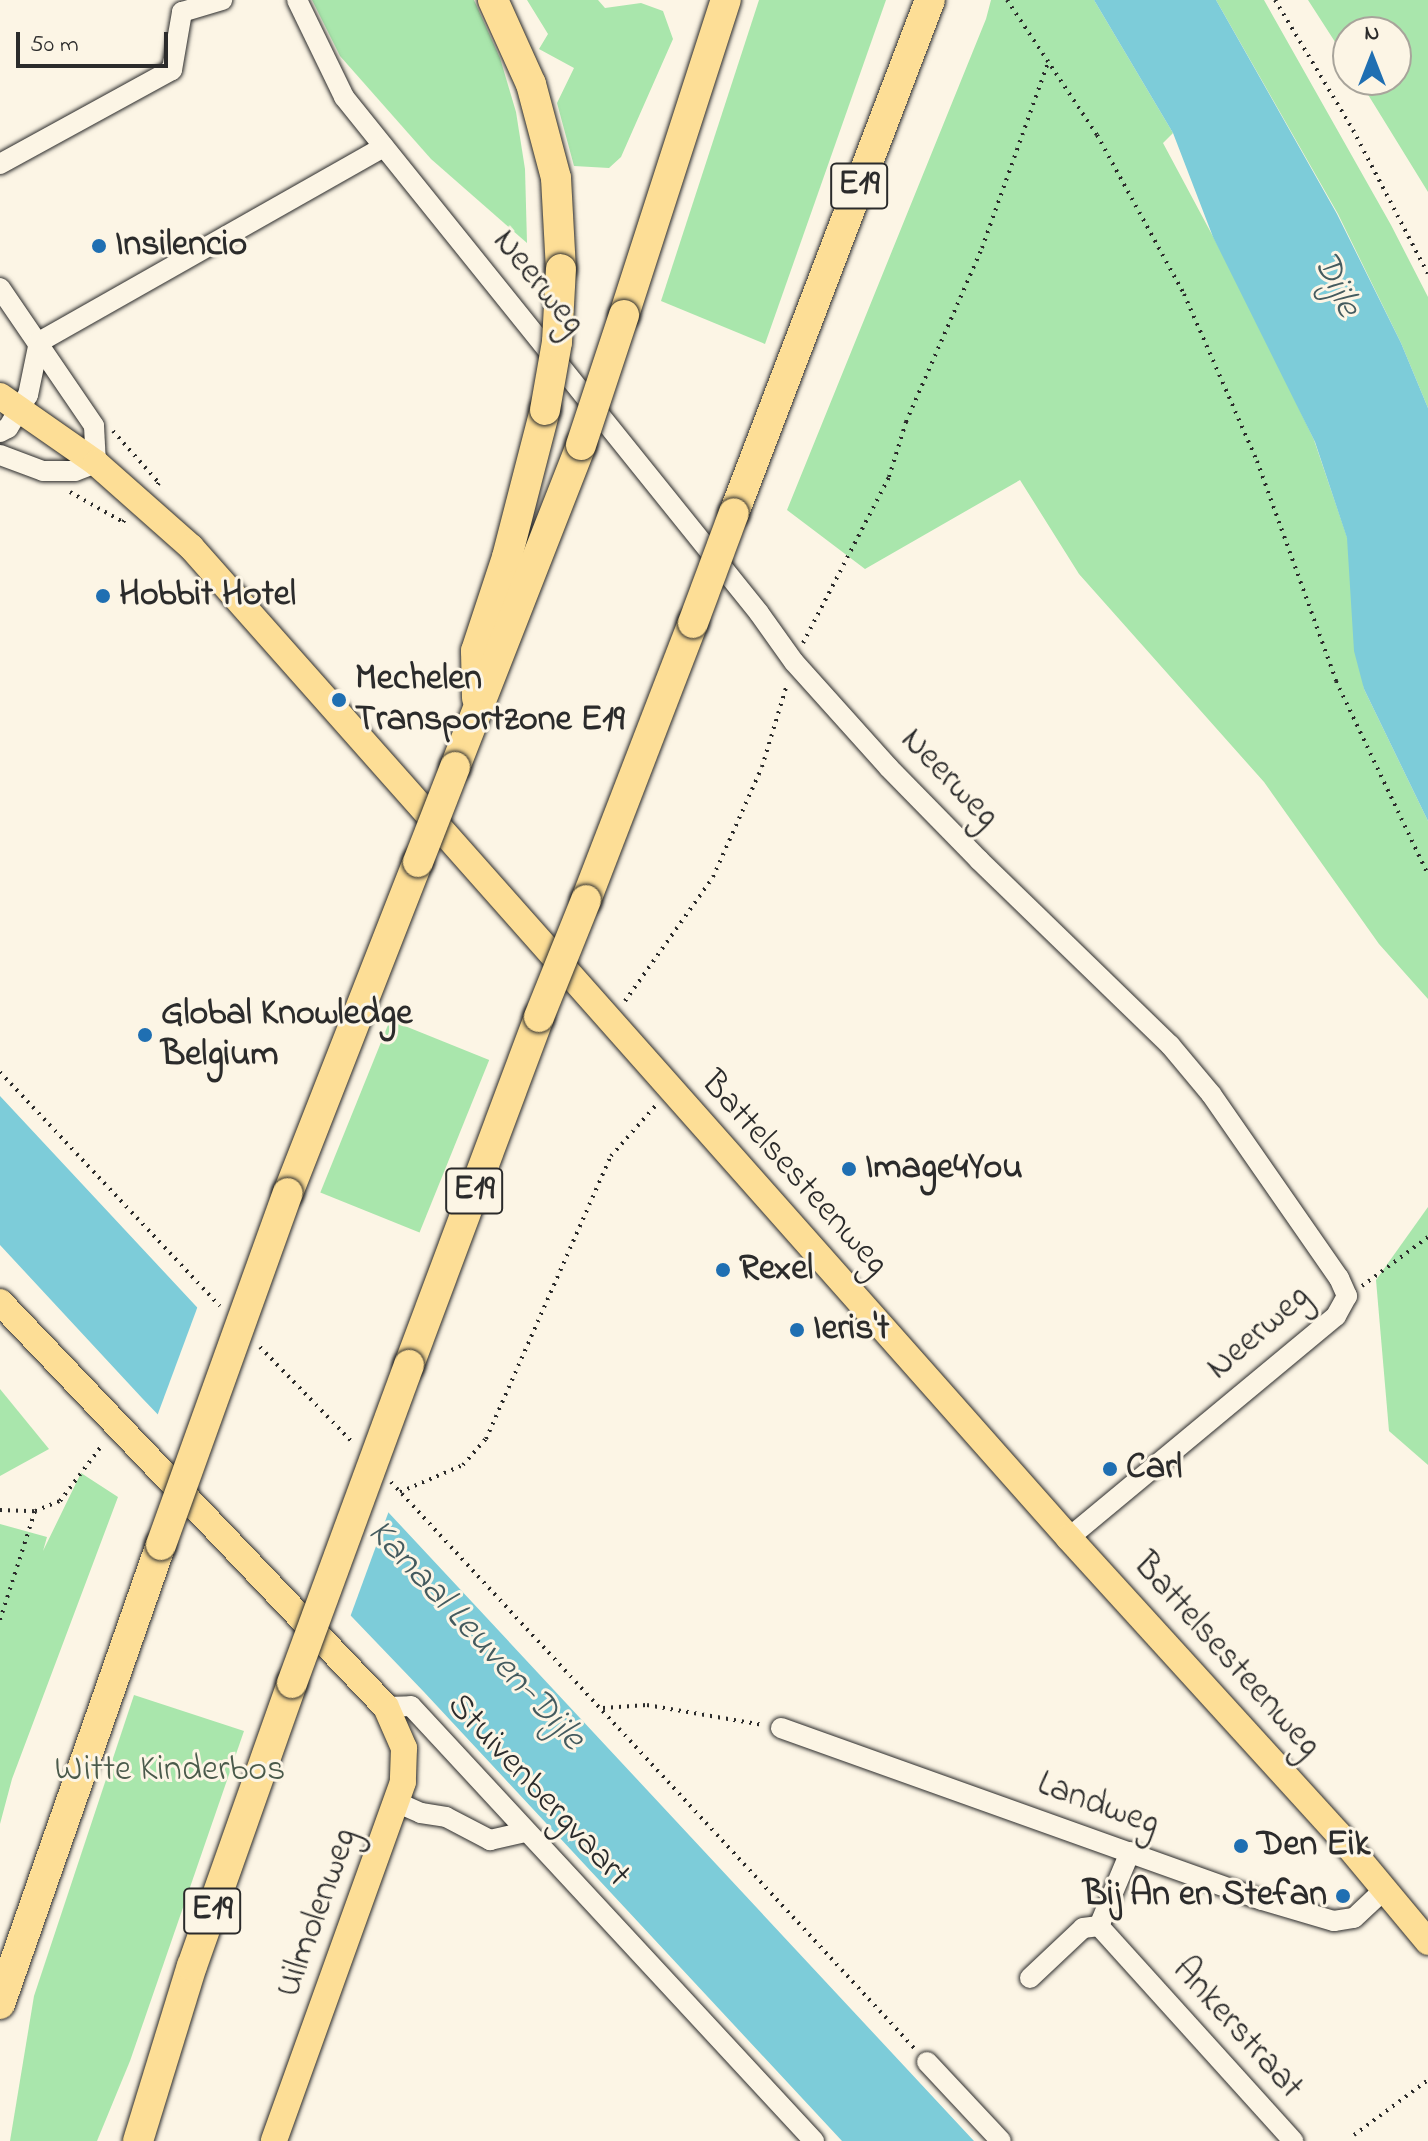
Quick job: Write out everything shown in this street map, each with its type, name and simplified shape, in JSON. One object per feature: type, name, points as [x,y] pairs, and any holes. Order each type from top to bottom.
[{"type":"highway","points":[[477,713],[476,651],[507,557],[545,410],[557,342],[561,269],[556,178],[531,84],[493,0]]},
{"type":"highway","points":[[0,2004],[288,1193],[581,445],[692,116],[726,0]]},
{"type":"highway","name":"E19","points":[[138,2141],[192,1966],[409,1365],[539,1017],[930,1]]},
{"type":"main road","name":"Battelsesteenweg","points":[[10,404],[96,463],[201,558],[1069,1538],[1386,1888],[1428,1942]]},
{"type":"main road","name":"Stuivenbergvaart","points":[[0,1302],[386,1707]]},
{"type":"main road","name":"Uilmolenweg","points":[[274,2141],[403,1782],[404,1748],[386,1707]]},
{"type":"street","points":[[0,164],[172,70],[182,12],[222,0]]},
{"type":"street","name":"Neerweg","points":[[297,0],[344,97],[759,613],[794,662],[889,768],[979,860],[1170,1045],[1211,1094],[1339,1278],[1347,1296],[1336,1316],[1069,1538]]},
{"type":"street","points":[[39,342],[384,147]]},
{"type":"street","points":[[0,288],[94,426],[96,463],[75,471],[43,471],[0,455]]},
{"type":"street","points":[[0,432],[8,428],[10,404],[33,375],[39,342]]},
{"type":"street","name":"Stuivenbergvaart","points":[[386,1707],[411,1706],[814,2141]]},
{"type":"street","name":"Landweg","points":[[781,1728],[1262,1900],[1334,1921],[1354,1918],[1386,1888]]},
{"type":"street","points":[[396,1802],[421,1813],[446,1817],[490,1840],[525,1832]]},
{"type":"street","points":[[1030,1978],[1083,1928],[1099,1926],[1130,1852]]},
{"type":"street","name":"Ankerstraat","points":[[1099,1926],[1293,2141]]},
{"type":"street","points":[[927,2062],[1001,2141]]},
{"type":"path","points":[[1007,0],[1104,147],[1184,294],[1257,461],[1336,681],[1428,875]]},
{"type":"path","points":[[1275,0],[1353,130],[1428,274]]},
{"type":"path","points":[[610,1022],[713,877],[762,767],[794,662],[889,477],[906,422],[982,248],[1049,60]]},
{"type":"path","points":[[0,1072],[224,1310]]},
{"type":"path","points":[[400,1492],[463,1465],[486,1439],[611,1156],[670,1089]]},
{"type":"path","points":[[1347,1296],[1428,1237]]},
{"type":"path","points":[[256,1344],[355,1445]]},
{"type":"path","points":[[0,1510],[35,1511],[60,1501],[116,1427]]},
{"type":"path","points":[[388,1478],[927,2062]]},
{"type":"path","points":[[0,1620],[35,1511]]},
{"type":"path","points":[[603,1708],[647,1705],[781,1728]]},
{"type":"path","points":[[1354,2135],[1428,2080]]},
{"type":"green space","points":[[312,0],[474,0],[500,58],[516,112],[525,169],[527,243],[431,159],[340,56]]},
{"type":"green space","points":[[527,0],[598,0],[605,8],[641,3],[663,11],[673,39],[621,157],[609,168],[574,166],[557,103],[574,68],[539,49],[548,34]]},
{"type":"green space","points":[[759,0],[886,0],[765,344],[661,301]]},
{"type":"green space","points":[[991,0],[1094,0],[1173,133],[1163,143],[1247,300],[1314,440],[1348,540],[1364,689],[1428,821],[1428,999],[1379,944],[1264,782],[1079,574],[1020,480],[865,569],[787,510],[986,19]]},
{"type":"green space","points":[[1216,0],[1264,0],[1391,225],[1428,297],[1428,408],[1401,343],[1338,214]]},
{"type":"green space","points":[[1308,0],[1428,0],[1428,192],[1369,96],[1412,96],[1412,16],[1332,16],[1332,37]]},
{"type":"green space","points":[[390,1020],[489,1060],[420,1233],[320,1192]]},
{"type":"green space","points":[[1428,1207],[1428,1465],[1389,1431],[1376,1280]]},
{"type":"green space","points":[[0,1389],[49,1449],[0,1476]]},
{"type":"green space","points":[[81,1473],[118,1497],[12,1779],[0,1824],[0,1524],[47,1537],[43,1551]]},
{"type":"green space","name":"Witte Kinderbos","points":[[134,1695],[244,1731],[130,2061],[97,2141],[10,2141],[34,1996]]},
{"type":"water","name":"Dijle","points":[[1094,0],[1216,0],[1337,214],[1401,343],[1428,408],[1428,821],[1364,689],[1354,651],[1347,538],[1315,442],[1213,237],[1173,133]]},
{"type":"water","name":"Kanaal Leuven-Dijle","points":[[0,1096],[974,2141],[842,2141],[424,1692],[142,1398],[0,1245]]},
{"type":"pier","points":[[199,1303],[390,1508],[349,1620],[156,1419]]},
{"type":"place","name":"Insilencio","points":[[99,246]]},
{"type":"place","name":"Hobbit Hotel","points":[[103,596]]},
{"type":"place","name":"Mechelen Transportzone E19","points":[[339,700]]},
{"type":"place","name":"Global Knowledge Belgium","points":[[145,1035]]},
{"type":"place","name":"Image4You","points":[[849,1169]]},
{"type":"place","name":"Rexel","points":[[723,1270]]},
{"type":"place","name":"Ieris't","points":[[797,1330]]},
{"type":"place","name":"Carl","points":[[1110,1469]]},
{"type":"place","name":"Den Eik","points":[[1241,1846]]},
{"type":"place","name":"Bij An en Stefan","points":[[1343,1896]]}]
